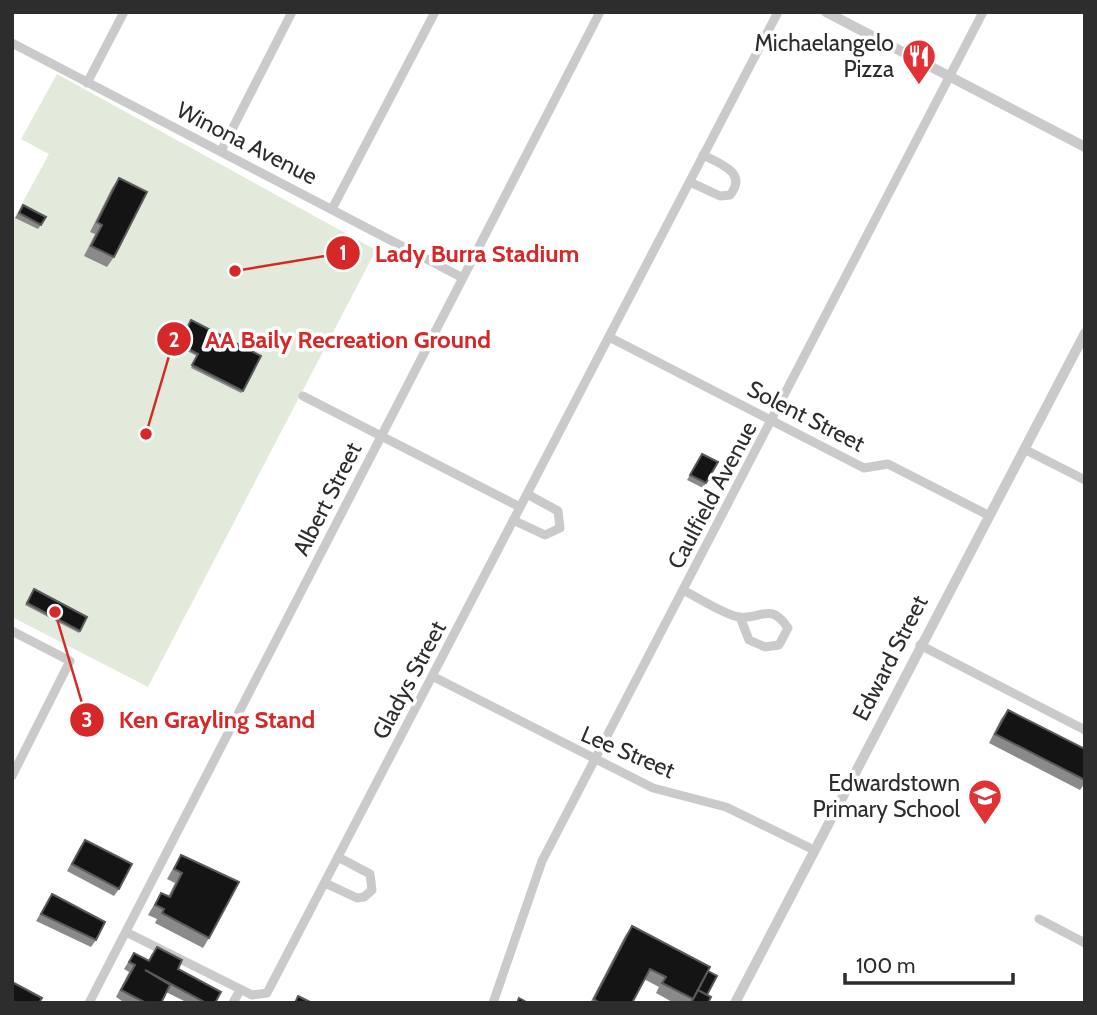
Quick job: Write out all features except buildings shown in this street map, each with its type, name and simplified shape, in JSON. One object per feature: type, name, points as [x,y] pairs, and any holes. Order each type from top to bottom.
[{"type":"street","points":[[88,83],[124,12]]},
{"type":"street","points":[[220,151],[292,12]]},
{"type":"street","points":[[332,209],[435,12]]},
{"type":"street","name":"Albert Street","points":[[89,1003],[600,12]]},
{"type":"street","name":"Gladys Street","points":[[240,990],[252,995],[267,993],[778,12]]},
{"type":"street","points":[[826,12],[1085,147]]},
{"type":"street","name":"Caulfield Avenue","points":[[493,1003],[542,861],[983,12]]},
{"type":"street","name":"Winona Avenue","points":[[12,43],[463,278]]},
{"type":"street","points":[[690,182],[720,196],[730,195],[737,186],[737,177],[732,170],[703,155]]},
{"type":"street","name":"Edward Street","points":[[735,1003],[1085,334]]},
{"type":"street","name":"Solent Street","points":[[609,337],[864,468],[888,464],[988,515]]},
{"type":"street","points":[[303,396],[520,507]]},
{"type":"street","points":[[1024,449],[1085,480]]},
{"type":"street","points":[[513,520],[545,535],[560,528],[558,511],[527,494]]},
{"type":"street","points":[[683,590],[740,617],[764,611],[781,618],[788,628],[779,645],[765,647],[749,640],[740,617]]},
{"type":"street","points":[[12,631],[70,661],[12,776]]},
{"type":"street","points":[[920,645],[1085,730]]},
{"type":"street","name":"Lee Street","points":[[432,676],[593,760],[653,788],[726,807],[814,850]]},
{"type":"street","points":[[324,883],[357,898],[365,898],[372,890],[370,874],[338,857]]},
{"type":"street","points":[[1039,919],[1085,943]]},
{"type":"street","points":[[126,932],[240,990],[233,1003]]},
{"type":"green space","points":[[57,74],[376,250],[148,687],[12,617],[12,222],[49,154],[21,139]]},
{"type":"place","name":"Michaelangelo Pizza","points":[[919,86]]},
{"type":"place","name":"Lady Burra Stadium","points":[[235,271]]},
{"type":"place","name":"AA Baily Recreation Ground","points":[[146,434]]},
{"type":"place","name":"Ken Grayling Stand","points":[[55,612]]},
{"type":"place","name":"Edwardstown Primary School","points":[[985,826]]}]
